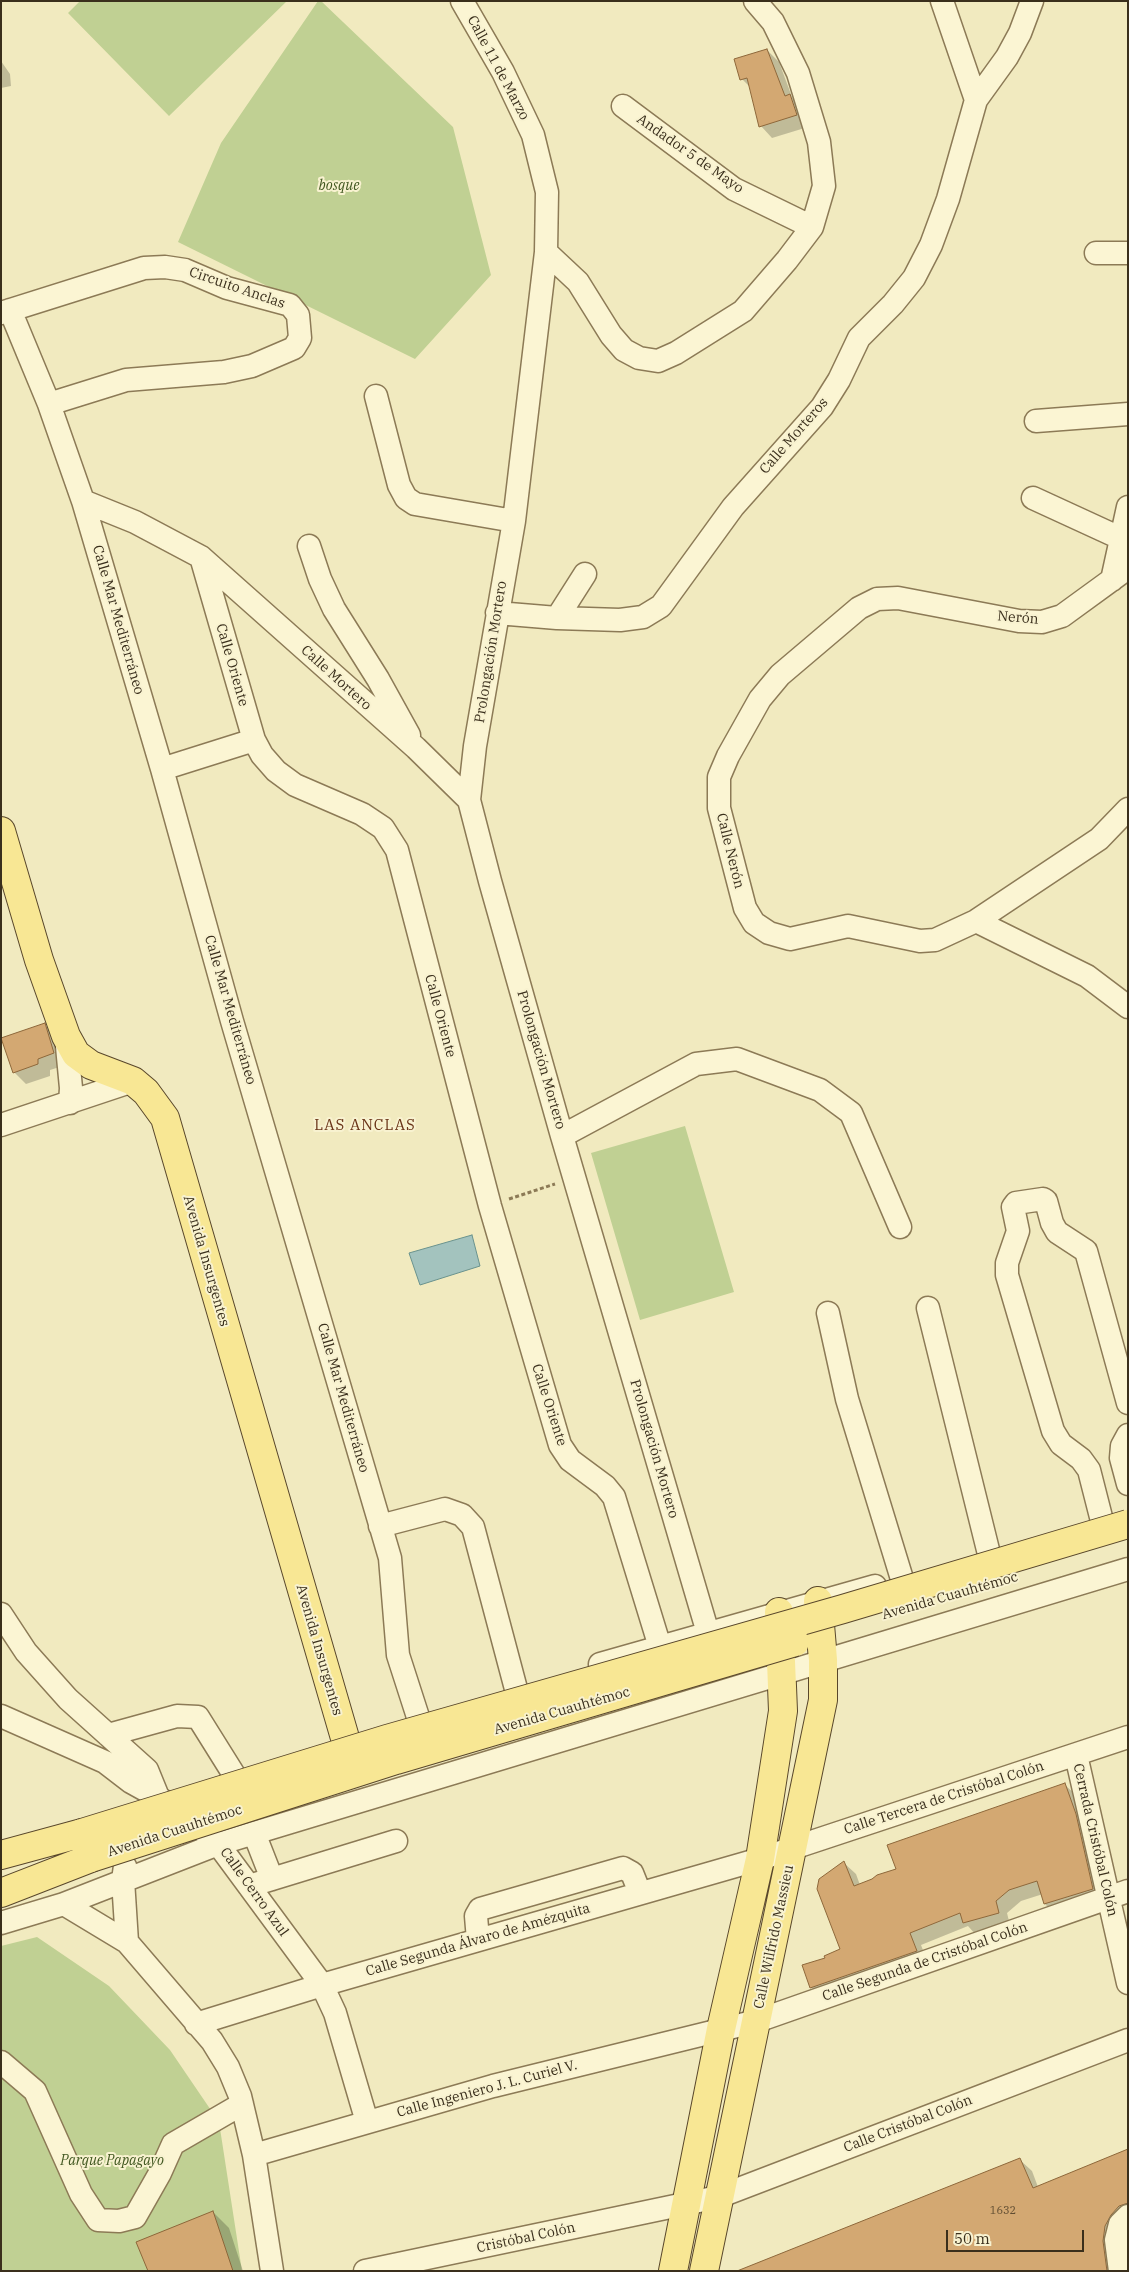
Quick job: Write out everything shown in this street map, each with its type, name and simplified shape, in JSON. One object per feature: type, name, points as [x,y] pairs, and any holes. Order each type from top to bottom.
[{"type":"main road","name":"Avenida Insurgentes","points":[[1,831],[39,960],[66,1036],[76,1054],[91,1065],[133,1082],[146,1092],[165,1118],[345,1738]]},
{"type":"main road","name":"Avenida Cuauhtémoc","points":[[1,1893],[87,1846],[387,1739],[1115,1522]]},
{"type":"main road","name":"Avenida Cuauhtémoc","points":[[1,1855],[87,1846],[406,1757],[1128,1544]]},
{"type":"main road","name":"Calle Wilfrido Massieu","points":[[704,2271],[823,1700],[823,1660],[818,1601]]},
{"type":"main road","points":[[673,2271],[721,2028],[760,1859],[782,1711],[779,1612]]},
{"type":"street","name":"Calle 11 de Marzo","points":[[462,1],[503,72],[533,135],[547,192],[546,252]]},
{"type":"street","points":[[546,252],[578,282],[611,335],[624,350],[639,358],[658,361],[676,353],[743,311],[812,227],[824,186],[819,142],[798,73],[773,22],[755,1]]},
{"type":"street","points":[[942,1],[976,100]]},
{"type":"street","name":"Calle Morteros","points":[[497,613],[558,618],[620,620],[643,617],[661,606],[733,508],[822,406],[839,380],[859,338],[893,304],[914,278],[927,253],[948,199],[976,100],[1007,57],[1020,33],[1032,1]]},
{"type":"street","name":"Andador 5 de Mayo","points":[[623,106],[734,188],[812,227]]},
{"type":"street","name":"Prolongación Mortero","points":[[546,252],[514,521],[475,746],[469,800],[562,1136],[708,1633]]},
{"type":"street","points":[[1096,253],[1128,253]]},
{"type":"street","name":"Circuito Anclas","points":[[6,311],[144,268],[165,267],[185,270],[227,288],[290,305],[298,315],[300,338],[294,348],[252,366],[224,372],[126,380],[49,404]]},
{"type":"street","name":"Calle Mar Mediterráneo","points":[[6,311],[49,404],[83,501],[162,769],[235,1030],[390,1558],[398,1655],[418,1717]]},
{"type":"street","points":[[376,396],[399,485],[406,498],[415,504],[514,521]]},
{"type":"street","points":[[1036,421],[1128,414]]},
{"type":"street","points":[[1033,498],[1120,538]]},
{"type":"street","points":[[83,501],[135,522],[202,557]]},
{"type":"street","name":"Nerón","points":[[898,598],[1019,621],[1042,622],[1062,616],[1120,574],[1120,538],[1128,507]]},
{"type":"street","points":[[309,546],[320,579],[334,609],[378,679],[416,748]]},
{"type":"street","name":"Calle Oriente","points":[[202,557],[254,740],[262,755],[276,771],[295,785],[369,819],[383,828],[397,850],[490,1206],[560,1445],[570,1460],[606,1486],[614,1497],[660,1647]]},
{"type":"street","name":"Calle Mortero","points":[[202,557],[416,748],[469,800]]},
{"type":"street","points":[[558,618],[585,574]]},
{"type":"street","name":"Calle Nerón","points":[[898,598],[877,599],[859,608],[780,675],[760,699],[728,756],[719,777],[719,808],[744,908],[754,923],[769,933],[790,939],[848,926],[920,941],[935,940],[976,921],[1099,839],[1128,809]]},
{"type":"street","points":[[162,769],[254,740]]},
{"type":"street","points":[[976,921],[1087,976],[1128,1007]]},
{"type":"street","points":[[66,1036],[72,1088],[70,1103]]},
{"type":"street","points":[[562,1136],[696,1064],[737,1059],[820,1090],[851,1113],[900,1227]]},
{"type":"street","points":[[1,1125],[133,1082]]},
{"type":"street","points":[[1115,1522],[1089,1470],[1081,1459],[1061,1444],[1053,1431],[1006,1275],[1006,1263],[1018,1231],[1013,1207],[1016,1203],[1042,1198],[1046,1201],[1052,1224],[1058,1232],[1086,1251],[1128,1403]]},
{"type":"street","points":[[928,1308],[989,1554]]},
{"type":"street","points":[[828,1314],[847,1399],[902,1579]]},
{"type":"street","points":[[1128,1435],[1122,1446],[1121,1458],[1128,1484]]},
{"type":"street","points":[[380,1526],[445,1509],[462,1515],[472,1527],[516,1689]]},
{"type":"street","points":[[1,1844],[345,1738],[779,1612],[989,1554],[1115,1522],[1128,1513]]},
{"type":"street","points":[[1,1923],[64,1904],[218,1844],[1128,1569]]},
{"type":"street","name":"Calle Cerro Azul","points":[[1,1614],[26,1652],[68,1699],[147,1770],[158,1796],[218,1844],[322,1985],[335,2013],[367,2122]]},
{"type":"street","points":[[1,1716],[105,1762],[131,1782],[158,1796]]},
{"type":"street","points":[[108,1735],[177,1716],[198,1717],[233,1773]]},
{"type":"street","name":"Calle Tercera de Cristóbal Colón","points":[[760,1859],[1128,1737]]},
{"type":"street","name":"Cerrada Cristóbal Colón","points":[[1076,1755],[1118,1895],[1128,1983]]},
{"type":"street","points":[[126,1942],[123,1880],[131,1834],[158,1796]]},
{"type":"street","points":[[254,1833],[272,1879]]},
{"type":"street","points":[[250,1886],[396,1841]]},
{"type":"street","name":"Calle Segunda Álvaro de Amézquita","points":[[196,2024],[322,1985],[760,1859]]},
{"type":"street","name":"Calle Segunda de Cristóbal Colón","points":[[721,2028],[757,2021],[1118,1895]]},
{"type":"street","points":[[64,1904],[126,1942],[212,2041],[228,2067],[242,2104],[254,2155],[272,2271]]},
{"type":"street","name":"Calle Ingeniero J. L. Curiel V.","points":[[254,2155],[493,2086],[721,2028]]},
{"type":"street","name":"Calle Cristóbal Colón","points":[[686,2205],[718,2197],[1128,2040]]},
{"type":"street","points":[[1,2062],[35,2091],[81,2194],[98,2220],[119,2221],[135,2217],[160,2173],[173,2144],[242,2104]]},
{"type":"street","name":"Cristóbal Colón","points":[[364,2271],[686,2205]]},
{"type":"street","points":[[1120,2271],[1116,2240],[1120,2224],[1128,2216]]},
{"type":"path","points":[[490,1206],[575,1178]]},
{"type":"green space","points":[[80,1],[287,1],[169,116],[68,13]]},
{"type":"green space","name":"bosque","points":[[318,1],[321,1],[453,127],[491,275],[415,359],[178,242],[221,143]]},
{"type":"green space","points":[[685,1126],[734,1292],[640,1320],[591,1153]]},
{"type":"green space","name":"Parque Papagayo","points":[[37,1937],[109,1986],[170,2050],[219,2122],[242,2271],[1,2271],[1,1946]]},
{"type":"water","points":[[472,1235],[480,1266],[420,1285],[409,1253]]},
{"type":"building","points":[[767,49],[785,96],[790,94],[797,115],[759,127],[747,78],[740,80],[734,59]]},
{"type":"building","points":[[45,1023],[54,1053],[38,1059],[38,1064],[13,1073],[1,1038]]},
{"type":"building","points":[[1065,1783],[1076,1814],[1093,1889],[1044,1904],[1037,1881],[1009,1890],[996,1901],[999,1913],[963,1923],[960,1913],[910,1933],[917,1951],[810,1988],[802,1965],[825,1958],[824,1956],[840,1949],[817,1889],[819,1879],[844,1861],[854,1886],[872,1879],[877,1875],[896,1869],[887,1845]]},
{"type":"building","points":[[1128,2149],[1128,2203],[1119,2206],[1105,2226],[1103,2241],[1107,2271],[737,2271],[1020,2158],[1033,2188]]},
{"type":"building","points":[[213,2211],[233,2271],[148,2271],[136,2242]]},
{"type":"district","name":"LAS ANCLAS","points":[[365,1126]]}]
